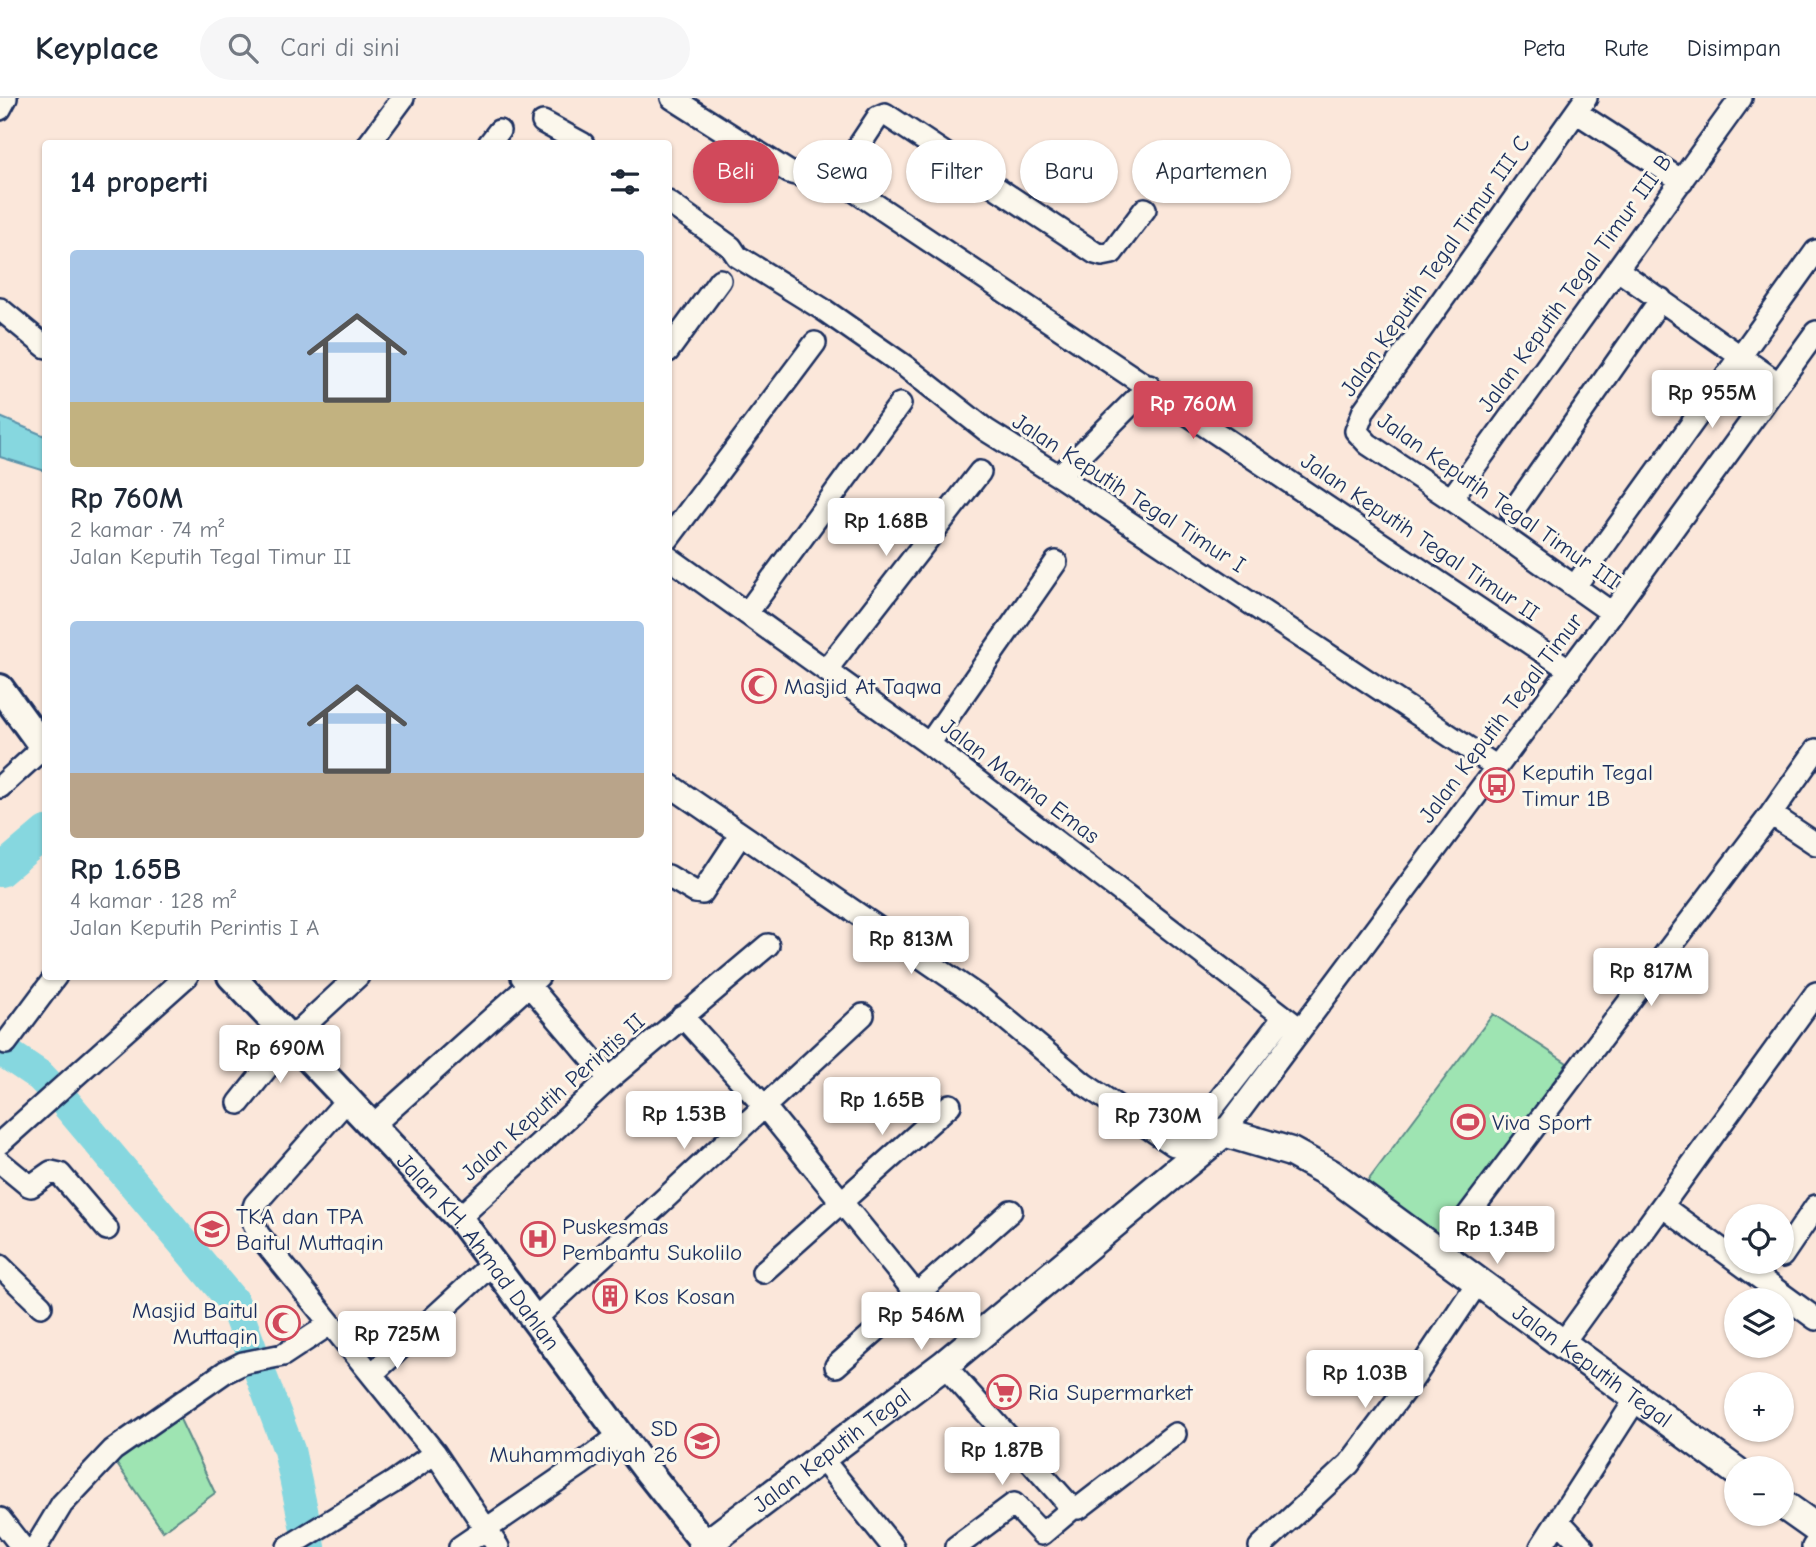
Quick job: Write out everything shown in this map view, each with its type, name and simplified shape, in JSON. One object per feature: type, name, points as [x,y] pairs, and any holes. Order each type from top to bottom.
[{"type":"main road","name":"Jalan Keputih Tegal","points":[[705,1546],[944,1365],[1213,1128],[1279,1147],[1301,1156],[1331,1174],[1724,1462]]},
{"type":"main road","points":[[1794,1512],[1816,1528]]},
{"type":"street","points":[[0,109],[6,98]]},
{"type":"street","points":[[372,140],[403,98]]},
{"type":"street","points":[[673,98],[793,173]]},
{"type":"street","name":"Jalan Keputih Tegal Timur III B","points":[[1451,499],[1741,98]]},
{"type":"street","points":[[1581,105],[1682,181]]},
{"type":"street","name":"Jalan Keputih Tegal Timur III C","points":[[1356,431],[1364,410],[1581,105]]},
{"type":"street","points":[[863,140],[878,117],[885,114],[1095,253],[1102,255],[1112,253],[1145,209]]},
{"type":"street","points":[[543,122],[576,140]]},
{"type":"street","name":"Jalan Keputih Tegal Timur II","points":[[874,203],[1570,670]]},
{"type":"street","name":"Jalan Keputih Tegal Timur I","points":[[672,205],[731,247],[737,256],[834,317],[906,367],[986,430],[1497,767]]},
{"type":"street","points":[[1575,586],[1816,251]]},
{"type":"street","points":[[1618,270],[1778,383]]},
{"type":"street","points":[[672,346],[720,280]]},
{"type":"street","points":[[1512,512],[1661,299]]},
{"type":"street","points":[[0,309],[42,344]]},
{"type":"street","name":"Jalan Keputih Tegal Timur","points":[[741,834],[982,999],[1084,1084],[1169,1143],[1177,1146],[1184,1143],[1213,1128],[1292,1023],[1497,767],[1816,332]]},
{"type":"street","points":[[672,534],[815,344]]},
{"type":"street","points":[[1059,476],[1149,386]]},
{"type":"street","points":[[747,614],[900,404]]},
{"type":"street","name":"Jalan Keputih Tegal Timur III","points":[[1356,431],[1368,444],[1612,613]]},
{"type":"street","points":[[826,670],[980,472]]},
{"type":"street","name":"Jalan Marina Emas","points":[[672,560],[929,744],[1292,1023]]},
{"type":"street","points":[[929,744],[1056,562]]},
{"type":"street","points":[[0,688],[42,747]]},
{"type":"street","points":[[1440,1252],[1771,814],[1816,750]]},
{"type":"street","points":[[0,787],[42,752]]},
{"type":"street","points":[[672,787],[741,834],[702,893],[695,892],[672,878]]},
{"type":"street","points":[[1771,814],[1816,844]]},
{"type":"street","name":"Jalan Keputih Perintis II","points":[[458,1218],[609,1079],[768,945]]},
{"type":"street","points":[[6,1043],[53,980]]},
{"type":"street","points":[[0,1143],[182,980]]},
{"type":"street","name":"Jalan KH. Ahmad Dahlan","points":[[235,980],[458,1218],[705,1546]]},
{"type":"street","points":[[239,1103],[289,1040],[354,980]]},
{"type":"street","points":[[373,1128],[529,980]]},
{"type":"street","points":[[531,980],[609,1079]]},
{"type":"street","points":[[1562,1344],[1816,993]]},
{"type":"street","points":[[535,1319],[863,1015]]},
{"type":"street","name":"Jalan Keputih Perintis II","points":[[682,1016],[764,1106],[917,1294]]},
{"type":"street","points":[[347,1100],[255,1204],[251,1216],[258,1234],[435,1453],[492,1538]]},
{"type":"street","points":[[763,1272],[950,1105]]},
{"type":"street","points":[[0,1162],[31,1186],[51,1172],[60,1174],[107,1229]]},
{"type":"street","points":[[1662,1206],[1724,1251]]},
{"type":"street","points":[[1794,1238],[1816,1206]]},
{"type":"street","points":[[836,1366],[1011,1211]]},
{"type":"street","points":[[372,1374],[492,1263]]},
{"type":"street","points":[[0,1266],[41,1306]]},
{"type":"street","points":[[1755,1274],[1816,1319]]},
{"type":"street","points":[[1764,1281],[1769,1274]]},
{"type":"street","points":[[1260,1547],[1349,1464],[1413,1379],[1478,1282]]},
{"type":"street","points":[[36,1547],[62,1504],[113,1450],[225,1372],[243,1363],[275,1358],[330,1324]]},
{"type":"street","points":[[944,1365],[1067,1504],[1074,1507],[1079,1508],[1175,1434]]},
{"type":"street","points":[[1541,1547],[1636,1399]]},
{"type":"street","points":[[460,1547],[492,1538],[620,1435]]},
{"type":"street","points":[[299,1541],[435,1453]]},
{"type":"street","points":[[822,1459],[893,1547]]},
{"type":"street","points":[[957,1547],[1014,1504],[1042,1534],[1074,1507]]},
{"type":"street","points":[[0,1519],[22,1547]]},
{"type":"street","points":[[1559,1521],[1583,1547]]},
{"type":"green space","name":"Viva Sport","points":[[1493,1014],[1567,1063],[1440,1238],[1367,1182]]},
{"type":"green space","points":[[178,1415],[215,1493],[163,1531],[114,1460]]},
{"type":"water","points":[[0,417],[42,435],[42,470],[0,457]]},
{"type":"waterway","points":[[0,871],[42,835]]},
{"type":"waterway","points":[[0,1049],[40,1076],[65,1102],[234,1303],[289,1450],[310,1547]]},
{"type":"place","name":"Masjid At Taqwa","points":[[759,686]]},
{"type":"place","name":"Keputih Tegal Timur 1B","points":[[1497,785]]},
{"type":"place","name":"Viva Sport","points":[[1468,1122]]},
{"type":"place","name":"TKA dan TPA Baitul Muttaqin","points":[[212,1229]]},
{"type":"place","name":"Puskesmas Pembantu Sukolilo","points":[[538,1239]]},
{"type":"place","name":"Kos Kosan","points":[[610,1296]]},
{"type":"place","name":"Masjid Baitul Muttaqin","points":[[283,1323]]},
{"type":"place","name":"Ria Supermarket","points":[[1004,1392]]},
{"type":"place","name":"SD Muhammadiyah 26","points":[[702,1441]]}]
